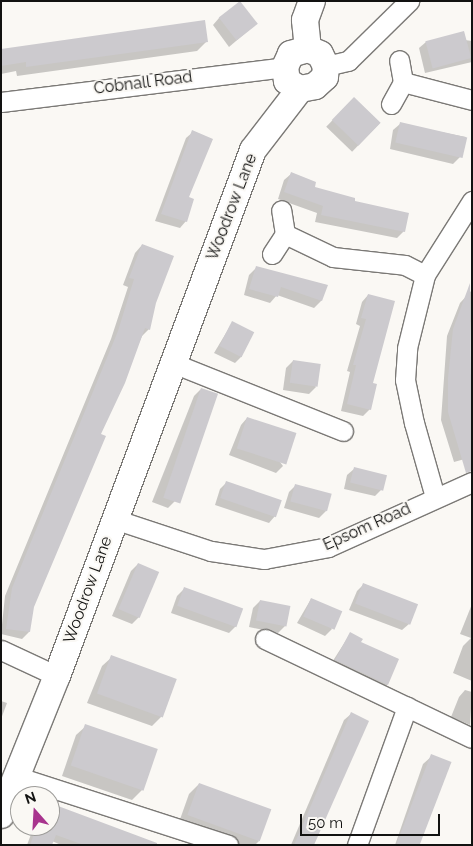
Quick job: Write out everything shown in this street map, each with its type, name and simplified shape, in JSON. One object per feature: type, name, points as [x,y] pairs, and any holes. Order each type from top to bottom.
[{"type":"street","points":[[312,1],[305,20],[317,58],[325,78],[315,86],[300,89],[287,81],[285,67],[291,54],[317,58],[348,61],[410,1]]},
{"type":"street","points":[[391,104],[403,82],[398,60]]},
{"type":"street","name":"Cobnall Road","points":[[1,102],[285,67]]},
{"type":"street","points":[[403,82],[472,100]]},
{"type":"street","name":"Woodrow Lane","points":[[1,815],[58,676],[114,518],[253,150],[300,89]]},
{"type":"street","points":[[435,497],[414,423],[405,380],[407,348],[425,275],[472,201]]},
{"type":"street","points":[[272,254],[285,234],[281,210]]},
{"type":"street","points":[[285,234],[333,257],[405,265],[425,275]]},
{"type":"street","points":[[173,363],[343,430]]},
{"type":"street","name":"Epsom Road","points":[[114,518],[211,551],[264,559],[328,547],[435,497],[472,482]]},
{"type":"street","points":[[265,639],[472,738]]},
{"type":"street","points":[[1,650],[58,676]]},
{"type":"street","points":[[357,845],[407,706]]},
{"type":"street","points":[[16,776],[228,845]]},
{"type":"building","points":[[240,1],[258,24],[237,40],[219,18]]},
{"type":"building","points":[[205,20],[208,42],[26,67],[26,62],[1,66],[1,49]]},
{"type":"building","points":[[464,31],[471,58],[433,68],[425,41]]},
{"type":"building","points":[[354,97],[381,123],[358,146],[332,120]]},
{"type":"building","points":[[400,122],[467,138],[463,158],[395,142]]},
{"type":"building","points":[[192,130],[213,139],[189,197],[194,199],[187,222],[161,214]]},
{"type":"building","points":[[291,172],[316,182],[315,187],[355,198],[355,201],[409,213],[405,232],[321,215],[323,206],[284,192]]},
{"type":"building","points":[[142,244],[174,256],[156,303],[150,330],[145,328],[125,383],[101,434],[106,436],[34,607],[30,632],[6,629],[12,588],[118,331],[134,279],[129,278]]},
{"type":"building","points":[[256,266],[328,285],[322,301],[281,287],[278,297],[249,289]]},
{"type":"building","points":[[470,283],[472,471],[466,473],[448,412],[448,378],[453,329]]},
{"type":"building","points":[[368,294],[395,301],[373,383],[377,384],[371,410],[347,404],[356,365],[353,365],[366,319],[361,318]]},
{"type":"building","points":[[232,321],[254,332],[242,357],[219,346]]},
{"type":"building","points":[[293,360],[321,364],[318,387],[290,383]]},
{"type":"building","points":[[201,388],[218,394],[180,504],[163,498]]},
{"type":"building","points":[[247,417],[296,433],[286,464],[237,448]]},
{"type":"building","points":[[354,467],[387,475],[383,491],[350,483]]},
{"type":"building","points":[[226,481],[282,500],[276,517],[220,498]]},
{"type":"building","points":[[295,484],[332,494],[327,511],[290,501]]},
{"type":"building","points":[[138,563],[159,572],[140,618],[118,609]]},
{"type":"building","points":[[363,583],[418,604],[410,625],[355,604]]},
{"type":"building","points":[[184,587],[243,609],[236,627],[177,606]]},
{"type":"building","points":[[311,598],[342,611],[334,630],[303,616]]},
{"type":"building","points":[[260,600],[290,606],[286,627],[256,621]]},
{"type":"building","points":[[350,632],[363,639],[361,642],[399,659],[388,685],[335,660]]},
{"type":"building","points":[[111,655],[177,679],[163,717],[97,694]]},
{"type":"building","points":[[351,712],[369,721],[314,845],[294,845]]},
{"type":"building","points":[[85,724],[158,749],[143,791],[71,766]]},
{"type":"building","points":[[431,754],[452,762],[420,845],[397,844]]},
{"type":"building","points":[[199,783],[271,809],[260,841],[187,815]]},
{"type":"building","points":[[60,807],[157,843],[157,845],[84,845],[59,836]]},
{"type":"building","points":[[33,836],[56,836],[52,845],[30,845]]}]
